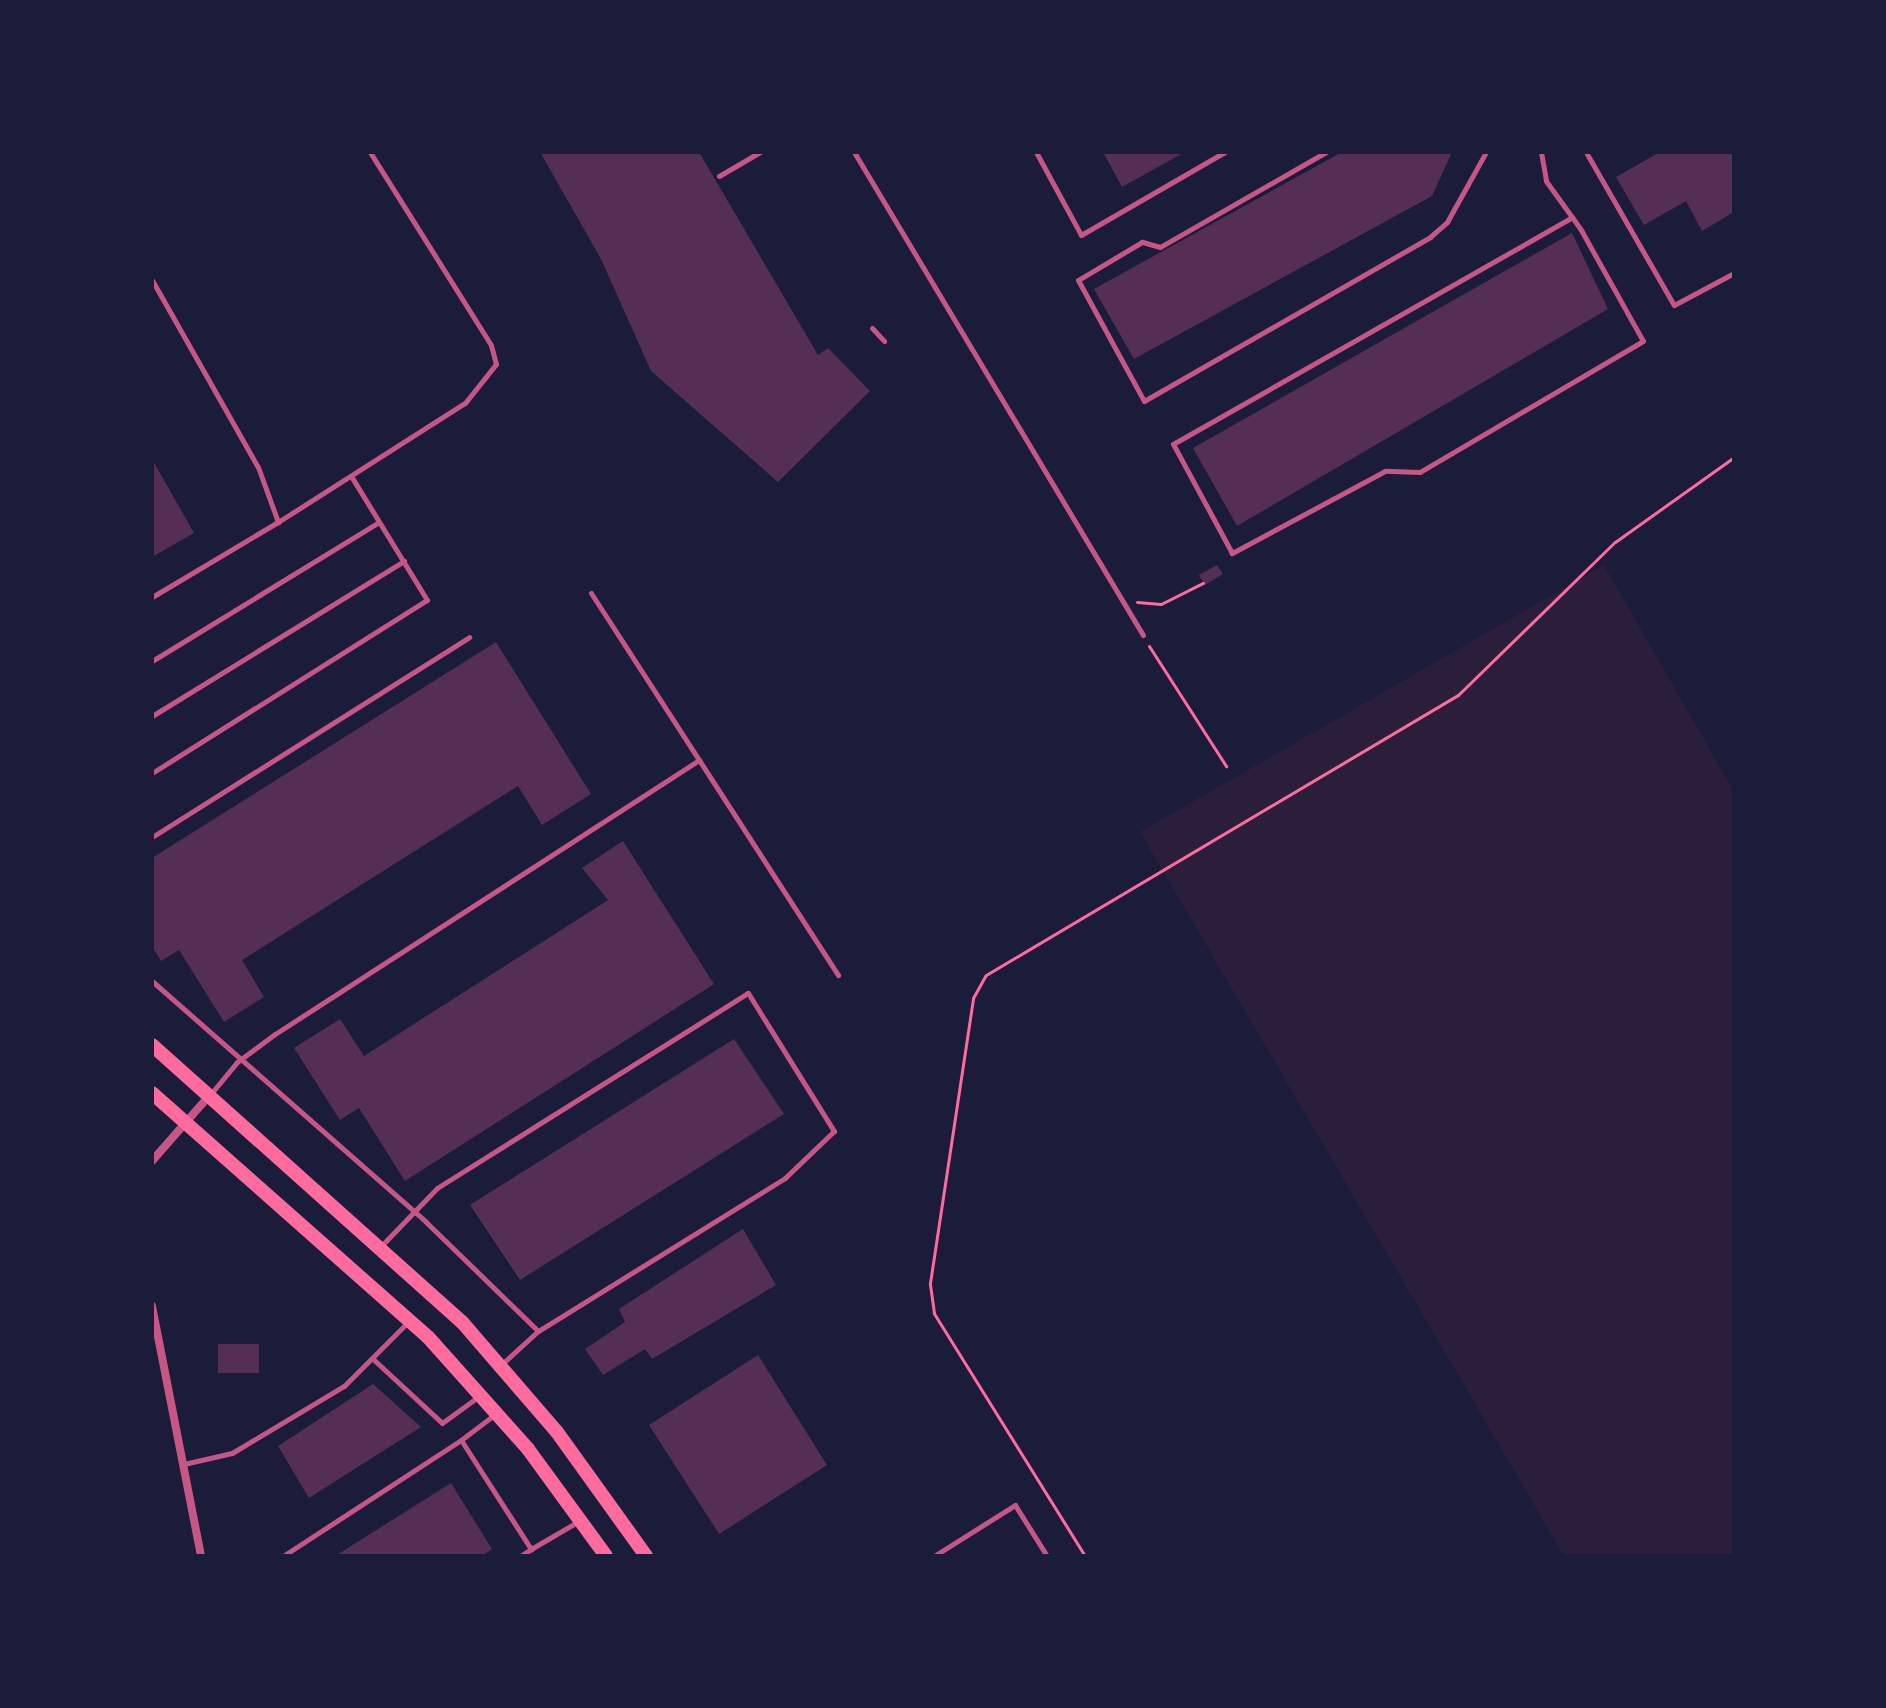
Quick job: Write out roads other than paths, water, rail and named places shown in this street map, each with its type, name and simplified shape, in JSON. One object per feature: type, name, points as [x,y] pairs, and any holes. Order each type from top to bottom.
[{"type":"main road","points":[[152,1045],[208,1097],[382,1245],[502,1365],[646,1556]]},
{"type":"main road","points":[[152,1093],[410,1319],[498,1412],[581,1519],[604,1555]]},
{"type":"street","points":[[152,1161],[208,1097]]},
{"type":"street","points":[[152,1306],[201,1556]]},
{"type":"lane","points":[[152,597],[278,522],[465,403],[496,364],[370,152]]},
{"type":"lane","points":[[719,176],[760,152]]},
{"type":"lane","points":[[854,152],[1143,635]]},
{"type":"lane","points":[[1036,152],[1081,235],[1225,152]]},
{"type":"lane","points":[[1326,152],[1160,247],[1142,242],[1078,280],[1144,401],[1430,237],[1447,222],[1486,152]]},
{"type":"lane","points":[[1541,152],[1542,173],[1572,217],[1643,341],[1420,472],[1385,471],[1232,553],[1173,444],[1572,217]]},
{"type":"lane","points":[[1588,153],[1674,305],[1734,273]]},
{"type":"lane","points":[[152,280],[258,467],[278,522]]},
{"type":"lane","points":[[872,328],[884,341]]},
{"type":"lane","points":[[152,773],[427,600],[351,476]]},
{"type":"lane","points":[[152,661],[379,522]]},
{"type":"lane","points":[[152,716],[404,561]]},
{"type":"lane","points":[[591,593],[838,975]]},
{"type":"lane","points":[[152,837],[469,637]]},
{"type":"lane","points":[[208,1097],[237,1062],[699,760]]},
{"type":"lane","points":[[152,981],[237,1062],[411,1211],[538,1331]]},
{"type":"lane","points":[[382,1245],[411,1211],[748,993],[834,1131],[785,1178],[538,1331],[502,1365]]},
{"type":"lane","points":[[183,1464],[232,1453],[344,1386],[410,1319]]},
{"type":"lane","points":[[373,1359],[442,1423],[482,1394]]},
{"type":"lane","points":[[283,1556],[461,1440],[498,1412]]},
{"type":"lane","points":[[461,1440],[531,1549]]},
{"type":"lane","points":[[934,1556],[1015,1505],[1047,1556]]},
{"type":"lane","points":[[520,1556],[581,1519]]}]
